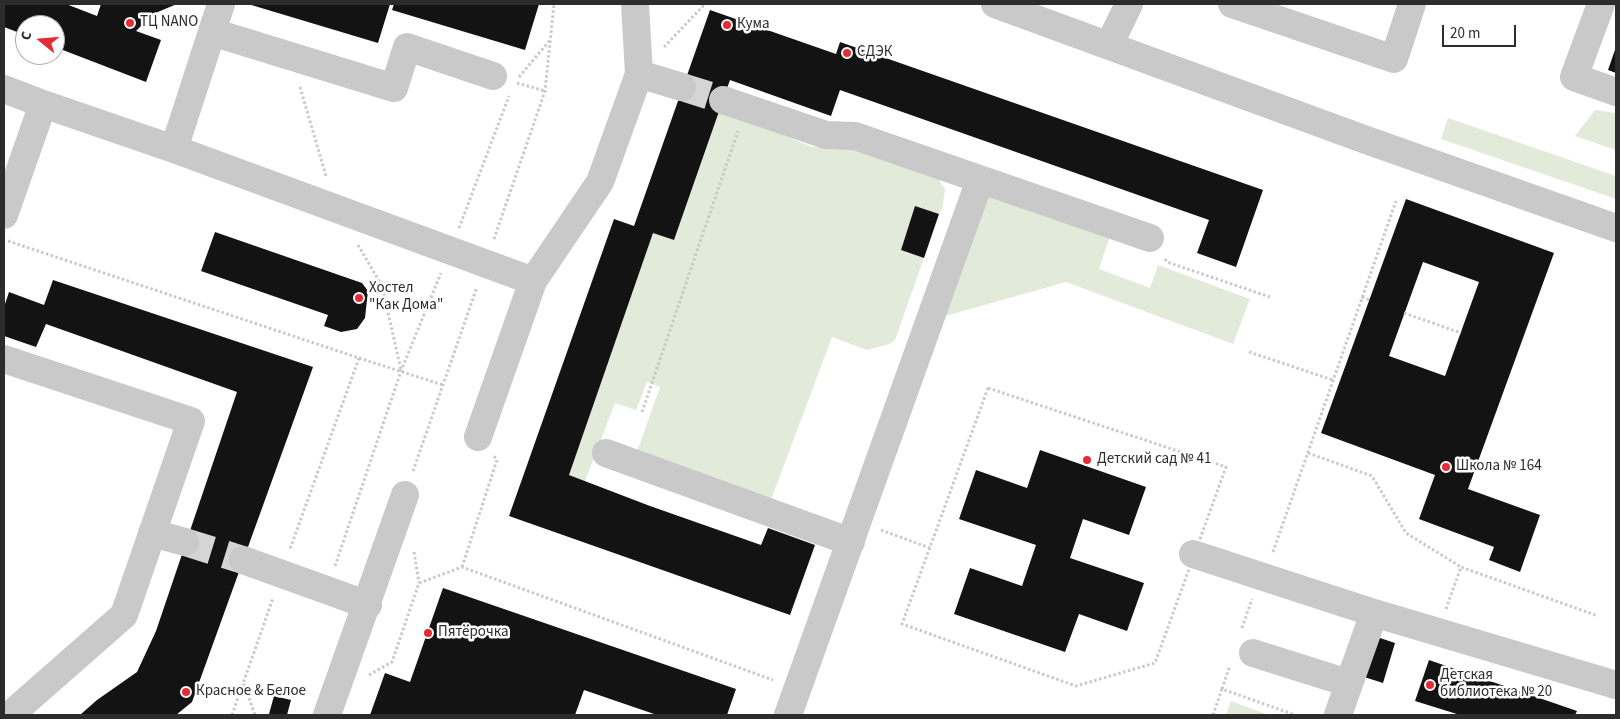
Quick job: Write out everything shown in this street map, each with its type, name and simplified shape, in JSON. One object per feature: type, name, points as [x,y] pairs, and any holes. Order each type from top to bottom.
[{"type":"lane","points":[[174,150],[221,4]]},
{"type":"lane","points":[[478,437],[533,281],[600,182],[638,74],[635,4]]},
{"type":"lane","points":[[995,4],[1369,141],[1616,228]]},
{"type":"lane","points":[[1110,45],[1129,4]]},
{"type":"lane","points":[[1232,4],[1394,59],[1412,4]]},
{"type":"lane","points":[[1601,4],[1574,77],[1616,92]]},
{"type":"lane","points":[[212,32],[394,88],[407,47],[493,76]]},
{"type":"lane","points":[[638,74],[682,88]]},
{"type":"lane","points":[[4,89],[533,281]]},
{"type":"lane","points":[[4,216],[43,104]]},
{"type":"lane","points":[[734,104],[826,135],[855,136],[1150,238]]},
{"type":"lane","points":[[788,715],[980,180]]},
{"type":"lane","points":[[4,359],[191,421],[124,615],[10,715]]},
{"type":"lane","points":[[606,453],[854,532]]},
{"type":"lane","points":[[327,715],[368,605],[405,495]]},
{"type":"lane","points":[[152,533],[185,542]]},
{"type":"lane","points":[[1194,554],[1259,577],[1374,613],[1616,684]]},
{"type":"lane","points":[[243,560],[368,605]]},
{"type":"lane","points":[[1338,715],[1374,613]]},
{"type":"lane","points":[[1242,649],[1348,683]]},
{"type":"path","points":[[405,495],[545,90],[554,4]]},
{"type":"path","points":[[638,74],[705,4]]},
{"type":"path","points":[[327,590],[401,371],[515,82],[550,39]]},
{"type":"path","points":[[642,412],[734,104]]},
{"type":"path","points":[[1213,715],[1222,689],[1242,649],[1259,577],[1275,548],[1396,201]]},
{"type":"path","points":[[1150,238],[1167,262],[1270,297]]},
{"type":"path","points":[[4,240],[443,385]]},
{"type":"path","points":[[1362,297],[1370,300]]},
{"type":"path","points":[[1404,313],[1460,334]]},
{"type":"path","points":[[1249,352],[1333,380]]},
{"type":"path","points":[[232,715],[359,358]]},
{"type":"path","points":[[988,388],[1226,467],[1154,663],[1076,686],[902,624],[930,548],[988,388]]},
{"type":"path","points":[[462,567],[497,460],[478,437]]},
{"type":"path","points":[[1308,453],[1372,476],[1406,533],[1461,567],[1598,616]]},
{"type":"path","points":[[854,532],[930,548]]},
{"type":"path","points":[[365,684],[368,676],[392,662],[419,583],[413,544]]},
{"type":"path","points":[[419,583],[462,567],[779,682]]},
{"type":"path","points":[[1437,631],[1461,567]]},
{"type":"path","points":[[244,684],[255,715]]},
{"type":"path","points":[[1222,689],[1295,715]]},
{"type":"green space","points":[[720,109],[812,147],[854,145],[938,178],[945,189],[943,205],[939,214],[915,206],[901,250],[924,258],[895,340],[889,344],[867,350],[832,337],[769,505],[635,457],[660,387],[647,382],[636,410],[615,403],[585,481],[569,475],[653,233],[674,240]]},
{"type":"green space","points":[[1595,110],[1616,113],[1616,150],[1575,136]]},
{"type":"green space","points":[[1448,118],[1616,176],[1616,199],[1441,139]]},
{"type":"green space","points":[[983,193],[1110,236],[1099,269],[1150,288],[1158,265],[1250,299],[1233,344],[1066,282],[938,318]]},
{"type":"green space","points":[[1231,701],[1269,715],[1226,715]]},
{"type":"building","points":[[4,4],[66,4],[97,16],[101,4],[177,4],[153,14],[136,31],[161,40],[146,82],[65,51],[65,15],[15,15],[15,31],[4,27]]},
{"type":"building","points":[[248,4],[390,4],[378,43]]},
{"type":"building","points":[[394,4],[539,4],[525,50],[392,10]]},
{"type":"building","points":[[710,10],[836,54],[840,42],[1263,190],[1236,267],[1197,253],[1209,220],[840,90],[831,116],[730,80],[674,240],[653,233],[569,475],[761,545],[768,528],[815,545],[790,615],[509,516],[614,219],[634,226]]},
{"type":"building","points":[[1616,47],[1616,73],[1608,70]]},
{"type":"building","points":[[1406,199],[1554,253],[1468,489],[1540,515],[1520,572],[1489,560],[1494,547],[1419,519],[1435,475],[1321,433]],"holes":[[[1423,262],[1479,282],[1445,376],[1389,356]]]},
{"type":"building","points":[[915,206],[939,214],[924,258],[901,250]]},
{"type":"building","points":[[215,232],[362,283],[368,291],[365,318],[357,329],[341,332],[324,326],[328,315],[201,271]]},
{"type":"building","points":[[53,280],[313,367],[192,702],[176,715],[80,715],[97,700],[137,672],[156,631],[237,392],[46,324],[36,347],[4,336],[4,307],[9,292],[44,305]]},
{"type":"building","points":[[1040,450],[1146,487],[1129,535],[1083,519],[1070,558],[1144,583],[1127,631],[1079,614],[1065,652],[954,614],[970,568],[1022,586],[1036,545],[959,519],[976,470],[1027,488]]},
{"type":"building","points":[[443,588],[736,689],[727,715],[657,715],[584,690],[575,715],[370,715],[385,673],[410,682]]},
{"type":"building","points":[[1371,635],[1395,643],[1383,683],[1358,675]]},
{"type":"building","points":[[1429,660],[1577,711],[1575,715],[1460,715],[1415,701]]},
{"type":"building","points":[[274,696],[291,700],[287,715],[269,714]]},
{"type":"tunnel","points":[[682,87],[723,100]]},
{"type":"tunnel","points":[[185,542],[243,560]]},
{"type":"place","name":"ТЦ NANO","points":[[130,23]]},
{"type":"place","name":"Кума","points":[[727,25]]},
{"type":"place","name":"СДЭК","points":[[847,53]]},
{"type":"place","name":"Хостел \"Как Дома\"","points":[[359,298]]},
{"type":"place","name":"Детский сад № 41","points":[[1087,460]]},
{"type":"place","name":"Школа № 164","points":[[1446,467]]},
{"type":"place","name":"Пятёрочка","points":[[428,633]]},
{"type":"place","name":"Детская библиотека № 20","points":[[1430,685]]},
{"type":"place","name":"Красное & Белое","points":[[186,692]]}]
